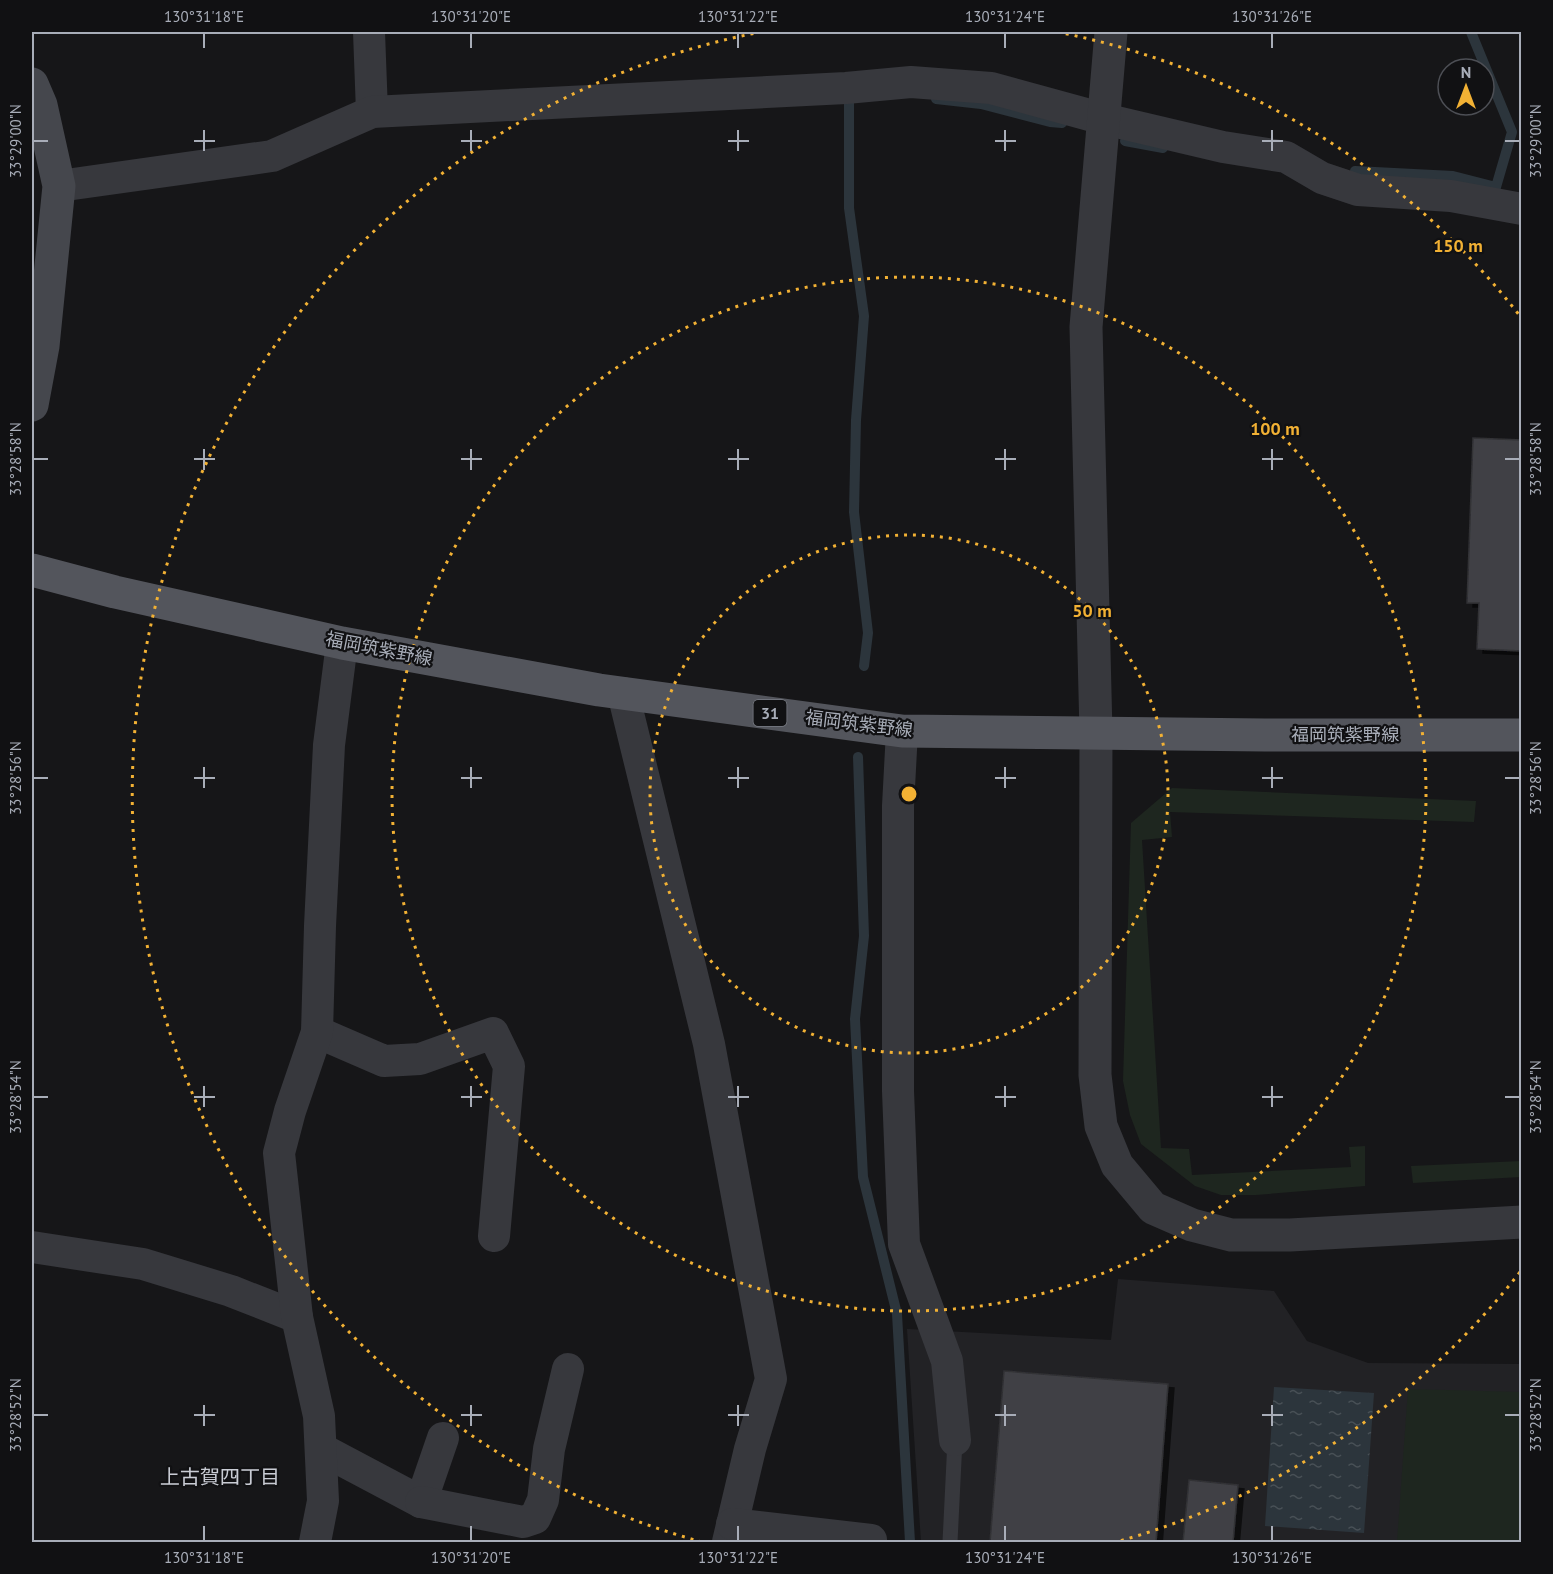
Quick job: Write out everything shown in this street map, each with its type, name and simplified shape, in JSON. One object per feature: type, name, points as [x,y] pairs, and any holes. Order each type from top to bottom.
[{"type":"main road","points":[[32,84],[41,105],[59,186],[43,346],[32,401]]},
{"type":"main road","name":"福岡筑紫野線","points":[[32,570],[115,592],[342,643],[623,693],[902,731],[1521,735]]},
{"type":"street","points":[[369,32],[372,112]]},
{"type":"street","points":[[1111,32],[1086,327],[1096,733],[1095,1075],[1101,1126],[1117,1165],[1154,1208],[1192,1225],[1231,1235],[1290,1235],[1521,1222]]},
{"type":"street","points":[[59,186],[272,156],[372,112],[846,88],[911,82],[991,88],[1104,119],[1223,147],[1286,158],[1322,178],[1358,190],[1451,196],[1521,209]]},
{"type":"street","points":[[315,1542],[323,1501],[319,1416],[297,1317],[279,1153],[290,1111],[317,1032],[329,745],[342,643]]},
{"type":"street","points":[[623,693],[709,1044],[771,1378],[750,1449],[730,1533],[871,1540]]},
{"type":"street","points":[[902,731],[898,806],[898,1091],[904,1244],[947,1361],[954,1440]]},
{"type":"street","points":[[317,1032],[384,1061],[420,1059],[493,1033],[509,1066],[494,1236]]},
{"type":"street","points":[[32,1247],[143,1264],[231,1291],[297,1317]]},
{"type":"street","points":[[321,1449],[421,1502],[523,1522],[535,1518],[543,1500],[549,1449],[568,1369]]},
{"type":"street","points":[[421,1502],[443,1438]]},
{"type":"lane","points":[[950,1542],[954,1440]]},
{"type":"shaded area","points":[[1172,788],[1476,801],[1474,822],[1170,812],[1172,837],[1142,840],[1161,1148],[1189,1149],[1192,1175],[1351,1167],[1349,1147],[1365,1146],[1365,1186],[1256,1195],[1221,1195],[1195,1186],[1141,1144],[1130,1115],[1123,1081],[1131,823]]},
{"type":"shaded area","points":[[1521,1161],[1521,1177],[1413,1183],[1411,1166]]},
{"type":"shaded area","points":[[1118,1279],[1274,1291],[1307,1341],[1368,1363],[1521,1364],[1521,1542],[921,1542],[907,1329],[1111,1340]]},
{"type":"shaded area","points":[[1408,1389],[1521,1392],[1521,1542],[1397,1542]]},
{"type":"water","points":[[1274,1387],[1374,1393],[1364,1533],[1265,1526]]},
{"type":"building","points":[[1473,438],[1522,440],[1522,651],[1477,649],[1479,603],[1467,603]]},
{"type":"building","points":[[1004,1371],[1168,1384],[1156,1542],[990,1542]]},
{"type":"building","points":[[1189,1480],[1238,1485],[1233,1542],[1183,1542]]},
{"type":"waterway","points":[[1355,171],[1453,176],[1496,187],[1512,132],[1471,32]]},
{"type":"waterway","points":[[857,97],[849,98],[849,208],[864,316],[856,420],[854,512],[868,633],[864,666]]},
{"type":"waterway","points":[[936,99],[981,104],[1062,123]]},
{"type":"waterway","points":[[1125,141],[1163,148]]},
{"type":"waterway","points":[[858,757],[864,936],[855,1019],[863,1177],[897,1314],[910,1542]]},
{"type":"district","name":"上古賀四丁目","points":[[220,1477]]}]
